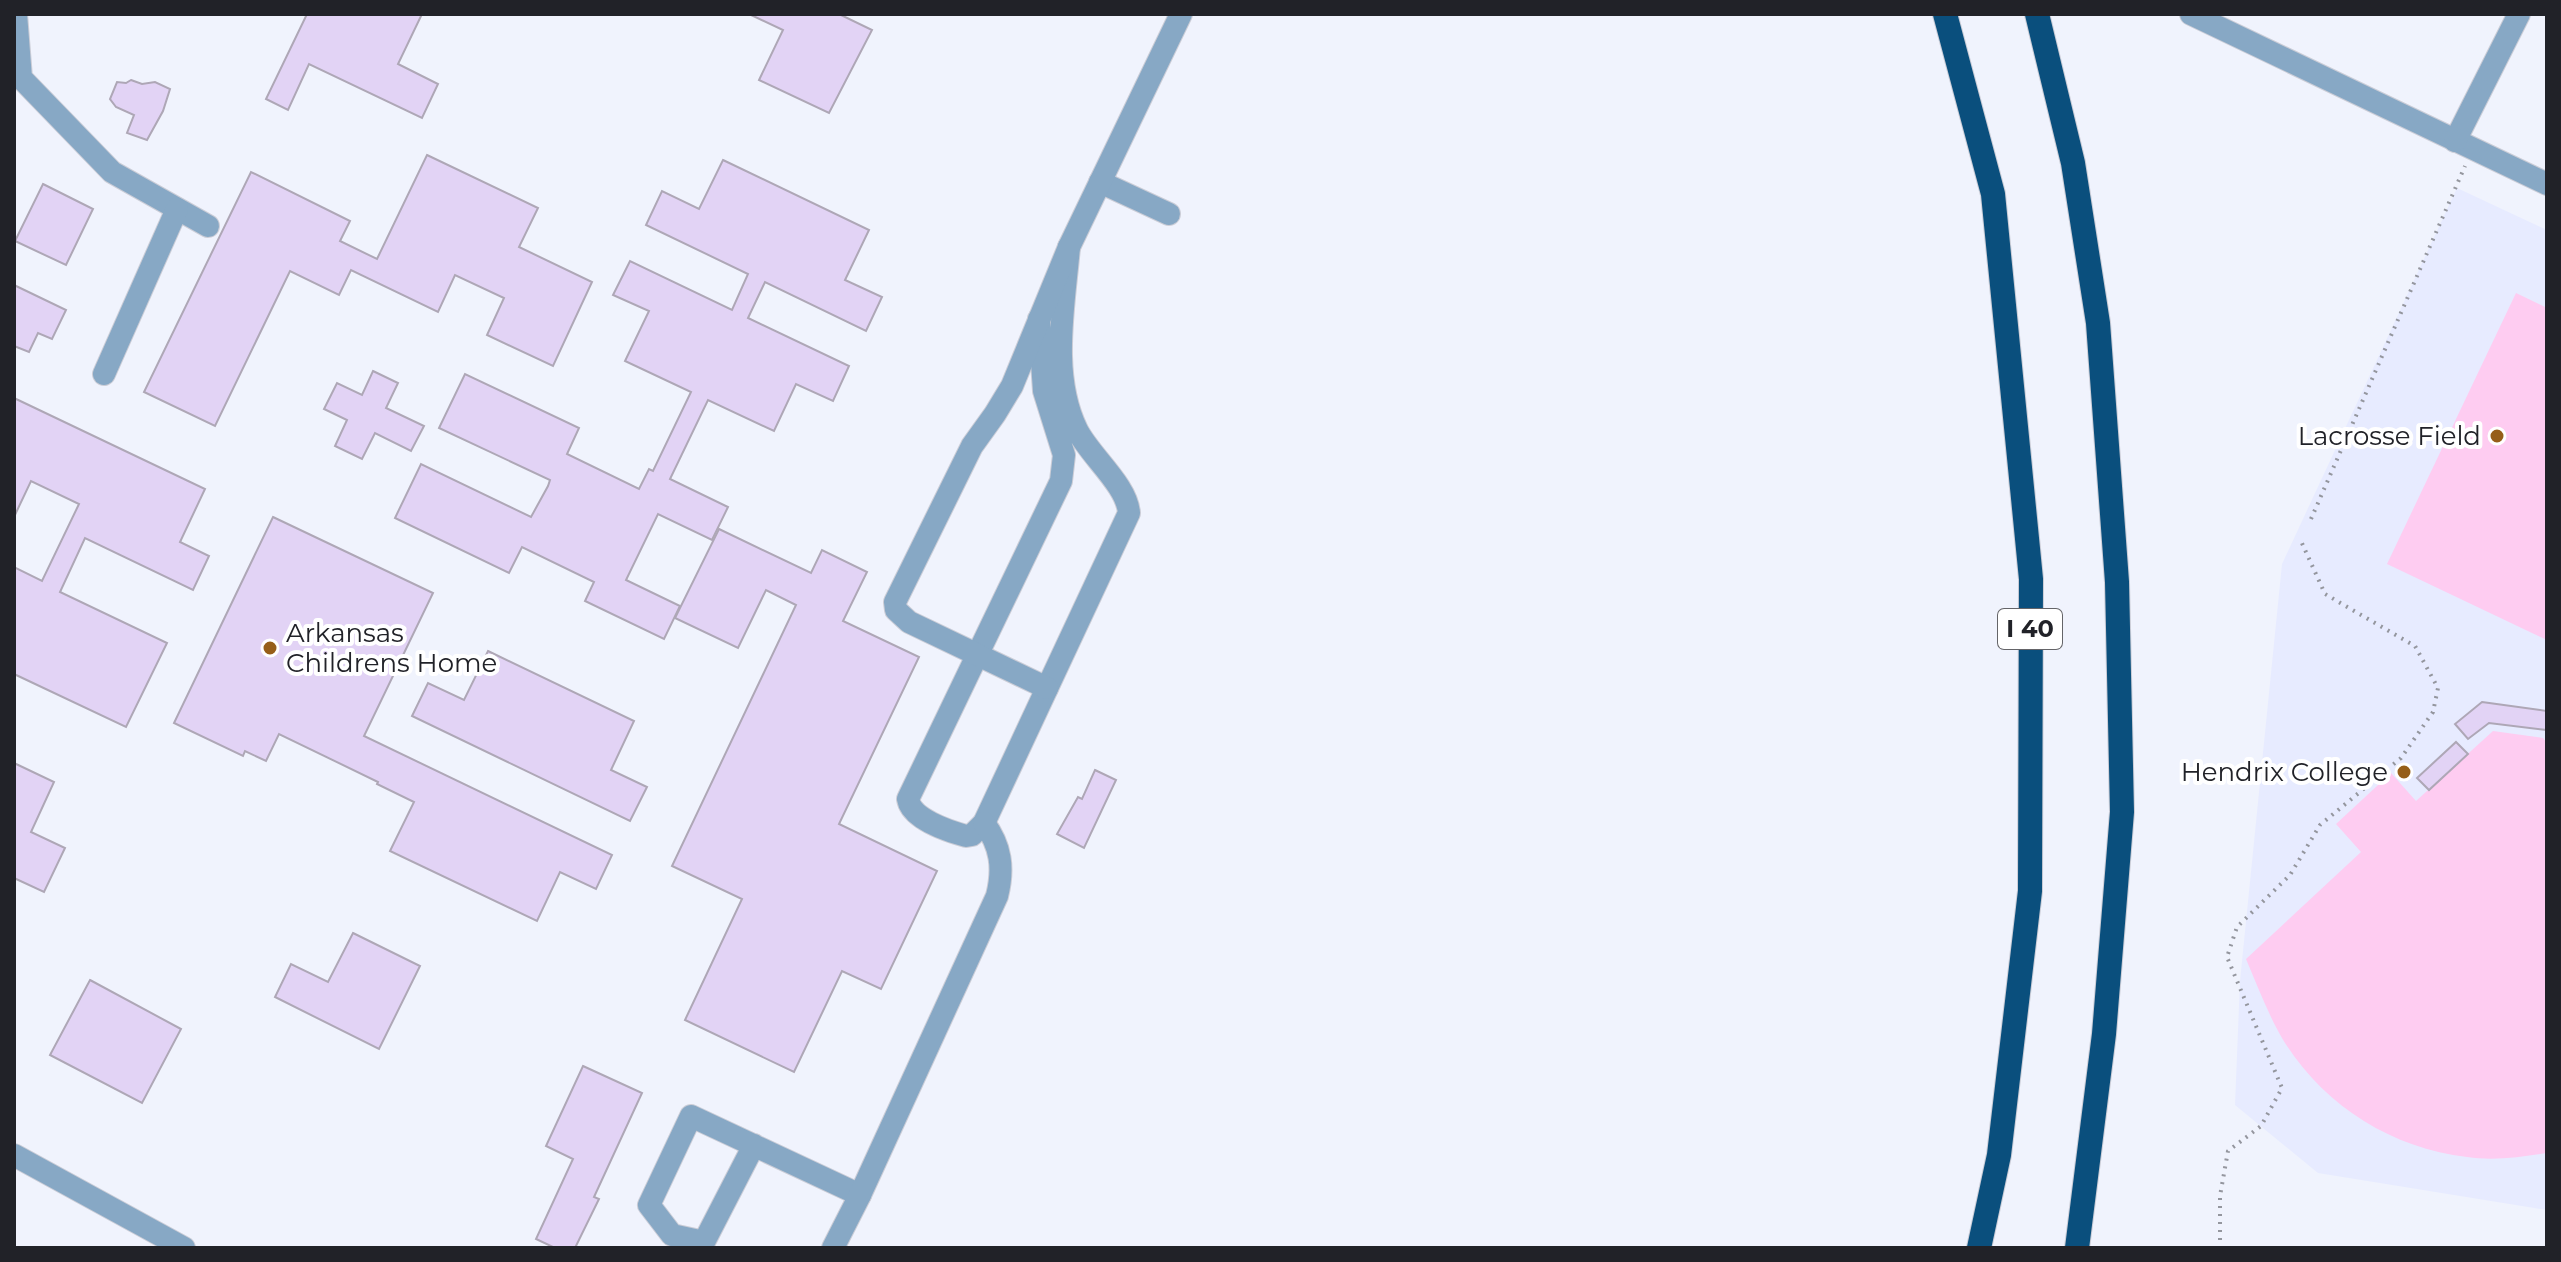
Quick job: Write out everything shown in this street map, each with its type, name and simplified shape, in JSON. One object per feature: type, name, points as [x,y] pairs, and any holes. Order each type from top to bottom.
[{"type":"highway","name":"I 40","points":[[1945,14],[1993,194],[2031,579],[2030,891],[1999,1155],[1979,1248]]},
{"type":"highway","points":[[2037,14],[2073,163],[2098,323],[2117,582],[2122,812],[2104,1034],[2077,1248]]},
{"type":"street","points":[[16,14],[21,78],[112,172],[208,226]]},
{"type":"street","points":[[1047,688],[909,622],[896,610],[895,602],[972,446],[1012,386],[1069,247],[1181,14]]},
{"type":"street","points":[[2191,14],[2547,184]]},
{"type":"street","points":[[2464,145],[2519,14]]},
{"type":"street","points":[[1100,182],[1169,214]]},
{"type":"street","points":[[104,374],[177,209]]},
{"type":"street","points":[[1039,319],[1044,391],[1064,458],[1061,481],[909,793],[908,802],[918,815],[959,834],[972,835],[984,823],[1129,513],[1129,502],[1091,453],[1067,406],[1063,388],[1063,313],[1069,247]]},
{"type":"street","points":[[1064,458],[1114,481]]},
{"type":"street","points":[[833,1248],[997,896],[1001,879],[996,840],[984,823]]},
{"type":"street","points":[[754,1145],[708,1245],[672,1235],[649,1205],[691,1116],[754,1145],[860,1195]]},
{"type":"street","points":[[14,1155],[184,1248]]},
{"type":"path","points":[[2311,519],[2464,145]]},
{"type":"path","points":[[2220,1248],[2220,1196],[2228,1151],[2261,1126],[2282,1088],[2227,957],[2237,927],[2290,875],[2320,825],[2401,758],[2433,712],[2438,688],[2415,646],[2325,594],[2301,541]]},
{"type":"shaded area","name":"Hendrix College","points":[[2457,188],[2547,230],[2547,1210],[2318,1173],[2235,1105],[2240,981],[2282,564]]},
{"type":"shaded area","name":"Lacrosse Field","points":[[2516,293],[2547,308],[2547,640],[2387,564]]},
{"type":"shaded area","points":[[2493,731],[2543,738],[2547,743],[2547,1153],[2487,1159],[2439,1152],[2413,1144],[2363,1121],[2341,1105],[2320,1087],[2285,1043],[2246,959],[2361,852],[2336,824],[2391,773],[2416,801]]},
{"type":"building","points":[[307,14],[422,14],[398,64],[438,84],[422,118],[309,64],[288,110],[266,99]]},
{"type":"building","points":[[749,14],[839,14],[872,30],[829,113],[759,80],[783,30]]},
{"type":"building","points":[[131,80],[142,84],[155,82],[170,89],[163,111],[147,140],[127,133],[134,115],[116,107],[110,99],[117,82]]},
{"type":"building","points":[[427,155],[538,208],[519,247],[592,282],[553,366],[487,335],[504,298],[455,275],[438,312],[351,270],[339,295],[290,271],[215,426],[144,392],[251,172],[350,221],[340,241],[377,259]]},
{"type":"building","points":[[723,160],[869,230],[845,280],[882,297],[866,331],[765,282],[748,318],[849,366],[833,401],[796,384],[774,431],[708,400],[670,479],[728,507],[712,540],[658,514],[626,580],[680,606],[664,639],[585,601],[594,582],[522,547],[509,573],[395,518],[421,464],[531,517],[548,486],[550,480],[439,428],[465,374],[579,428],[567,454],[639,489],[649,469],[653,471],[691,392],[625,361],[649,311],[613,295],[630,261],[732,310],[748,274],[646,225],[662,191],[699,209]]},
{"type":"building","points":[[43,184],[93,209],[66,265],[15,241]]},
{"type":"building","points":[[14,285],[66,310],[52,339],[38,333],[29,352],[14,346]]},
{"type":"building","points":[[373,371],[398,383],[386,408],[424,426],[411,451],[375,433],[362,459],[335,446],[347,420],[324,409],[337,383],[362,395]]},
{"type":"building","points":[[14,398],[205,489],[180,542],[209,556],[193,590],[85,538],[60,592],[167,643],[126,727],[14,674],[14,567],[42,581],[79,504],[31,481],[14,517]]},
{"type":"building","points":[[273,517],[433,593],[364,736],[612,855],[596,889],[560,872],[537,921],[390,851],[414,802],[378,782],[279,734],[266,761],[245,751],[243,756],[174,723]]},
{"type":"building","points":[[719,529],[811,573],[822,550],[867,572],[843,621],[919,657],[839,824],[937,871],[881,989],[842,971],[794,1072],[685,1020],[742,899],[672,866],[796,605],[766,590],[738,648],[675,618]]},
{"type":"building","points":[[488,651],[634,721],[611,770],[647,787],[630,821],[412,716],[428,683],[464,700]]},
{"type":"building","points":[[2482,702],[2547,711],[2547,730],[2489,723],[2468,739],[2455,724]]},
{"type":"building","points":[[2456,742],[2468,754],[2429,790],[2417,778]]},
{"type":"building","points":[[14,763],[54,782],[31,832],[65,848],[44,892],[14,878]]},
{"type":"building","points":[[1095,770],[1116,780],[1084,848],[1057,834],[1078,797],[1082,799]]},
{"type":"building","points":[[353,933],[420,966],[379,1049],[275,997],[291,964],[328,982]]},
{"type":"building","points":[[90,980],[181,1029],[142,1103],[50,1055]]},
{"type":"building","points":[[583,1066],[642,1093],[594,1197],[599,1199],[575,1248],[555,1248],[536,1239],[573,1159],[546,1146]]},
{"type":"place","name":"Lacrosse Field","points":[[2497,436]]},
{"type":"place","name":"Arkansas Childrens Home","points":[[270,648]]},
{"type":"place","name":"Hendrix College","points":[[2404,772]]}]
